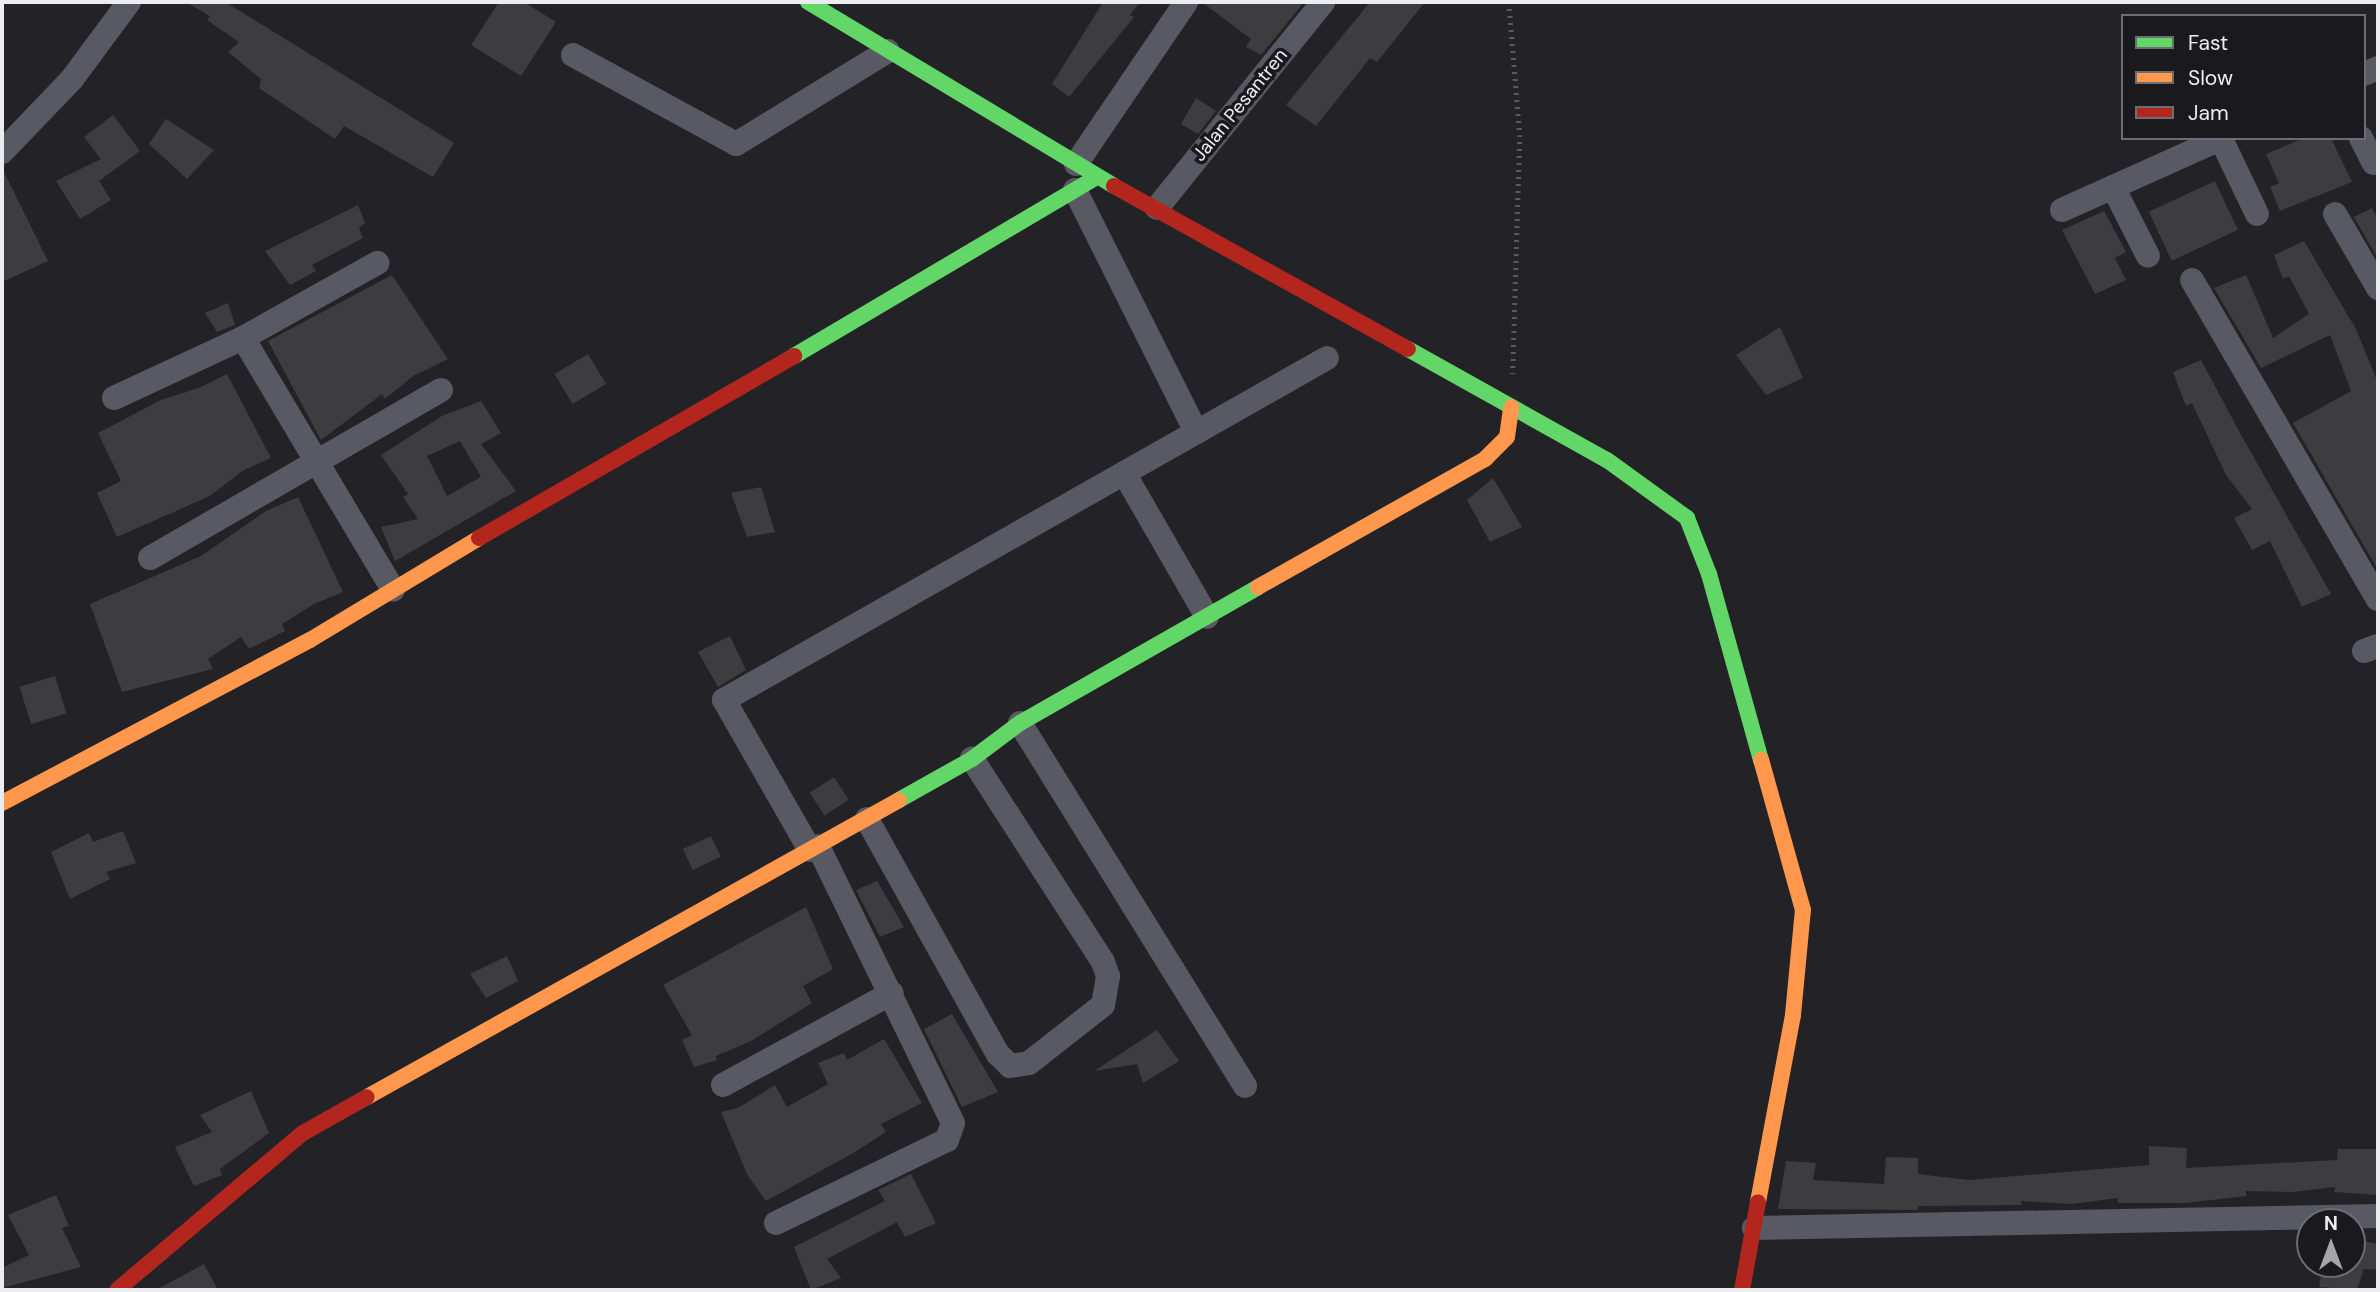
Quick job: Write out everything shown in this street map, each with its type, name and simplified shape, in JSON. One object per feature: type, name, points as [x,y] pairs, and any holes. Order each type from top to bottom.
[{"type":"street","points":[[2,152],[72,79],[129,2]]},
{"type":"street","points":[[808,2],[1097,177],[1607,460],[1677,508],[1687,518],[1709,574],[1803,910],[1793,1015],[1742,1290]]},
{"type":"street","points":[[1076,164],[1186,2]]},
{"type":"street","name":"Jalan Pesantren","points":[[1157,208],[1323,2]]},
{"type":"street","points":[[573,55],[736,144],[888,51]]},
{"type":"street","points":[[2062,210],[2218,140]]},
{"type":"street","points":[[2223,140],[2257,214]]},
{"type":"street","points":[[2362,140],[2374,163]]},
{"type":"street","points":[[2,803],[310,640],[1097,177]]},
{"type":"street","points":[[2113,187],[2148,256]]},
{"type":"street","points":[[1075,190],[1196,432]]},
{"type":"street","points":[[2335,214],[2378,288]]},
{"type":"street","points":[[114,398],[243,338],[377,264]]},
{"type":"street","points":[[2192,280],[2378,599]]},
{"type":"street","points":[[243,338],[393,590]]},
{"type":"street","points":[[776,1223],[947,1140],[951,1112],[892,993],[814,848],[724,700],[1327,358]]},
{"type":"street","points":[[150,558],[441,390]]},
{"type":"street","points":[[131,1286],[303,1133],[972,760],[1020,723],[1486,459],[1507,437],[1511,407]]},
{"type":"street","points":[[1124,473],[1207,617]]},
{"type":"street","points":[[1020,723],[1245,1086]]},
{"type":"street","points":[[867,819],[998,1054],[1010,1066],[1030,1063],[1104,1005],[1108,976],[1104,962],[972,760]]},
{"type":"street","points":[[723,1085],[892,993]]},
{"type":"street","points":[[1754,1228],[2378,1216]]},
{"type":"path","points":[[1510,2],[1520,135],[1511,407]]},
{"type":"building","points":[[186,2],[225,2],[454,143],[433,177],[344,126],[335,139],[259,88],[261,79],[228,52],[239,42],[207,20],[210,16]]},
{"type":"building","points":[[499,2],[524,2],[556,22],[521,76],[471,45]]},
{"type":"building","points":[[1103,2],[1140,2],[1130,15],[1134,17],[1069,97],[1052,84]]},
{"type":"building","points":[[1202,2],[1304,2],[1261,55],[1246,47],[1251,39]]},
{"type":"building","points":[[1370,2],[1425,2],[1377,62],[1370,58],[1316,126],[1286,105]]},
{"type":"building","points":[[1196,98],[1216,111],[1198,134],[1181,124]]},
{"type":"building","points":[[113,115],[140,151],[99,181],[111,200],[80,219],[56,181],[101,159],[84,137]]},
{"type":"building","points":[[166,119],[214,150],[187,179],[149,144]]},
{"type":"building","points":[[2299,140],[2332,140],[2352,182],[2280,211],[2270,187],[2279,183],[2266,154]]},
{"type":"building","points":[[2,168],[48,261],[2,282]]},
{"type":"building","points":[[2215,181],[2238,230],[2172,261],[2149,212]]},
{"type":"building","points":[[358,205],[365,223],[359,228],[363,238],[312,265],[316,271],[290,285],[265,251]]},
{"type":"building","points":[[2372,208],[2378,219],[2378,259],[2354,217]]},
{"type":"building","points":[[2104,211],[2126,252],[2115,258],[2126,280],[2095,294],[2062,230]]},
{"type":"building","points":[[2304,241],[2356,329],[2378,383],[2378,570],[2293,423],[2351,391],[2330,335],[2261,368],[2214,288],[2246,275],[2273,338],[2309,314],[2289,276],[2283,279],[2274,255]]},
{"type":"building","points":[[392,275],[448,359],[413,376],[385,399],[382,394],[321,440],[268,341]]},
{"type":"building","points":[[228,303],[235,325],[217,332],[205,313]]},
{"type":"building","points":[[1780,327],[1803,378],[1766,395],[1736,355]]},
{"type":"building","points":[[588,354],[606,384],[573,404],[555,374]]},
{"type":"building","points":[[2201,360],[2331,594],[2302,607],[2270,541],[2252,550],[2234,518],[2252,509],[2226,475],[2192,403],[2186,406],[2173,372]]},
{"type":"building","points":[[227,374],[271,458],[242,471],[210,496],[117,537],[97,493],[121,481],[98,433],[161,400],[201,387]]},
{"type":"building","points":[[481,401],[501,433],[481,444],[516,491],[395,561],[381,527],[418,519],[403,497],[408,494],[381,455],[442,416]],"holes":[[[460,441],[481,477],[447,496],[427,456]]]},
{"type":"building","points":[[1493,478],[1522,527],[1490,542],[1467,500]]},
{"type":"building","points":[[761,487],[775,532],[747,537],[731,493]]},
{"type":"building","points":[[298,497],[343,592],[314,604],[282,624],[285,631],[249,649],[241,637],[208,659],[213,669],[122,692],[90,604],[201,556],[266,511]]},
{"type":"building","points":[[730,636],[746,670],[718,687],[698,652]]},
{"type":"building","points":[[55,676],[66,713],[31,724],[20,687]]},
{"type":"building","points":[[834,777],[849,800],[824,815],[810,793]]},
{"type":"building","points":[[123,831],[136,863],[106,872],[110,879],[70,899],[51,852],[89,833],[93,842]]},
{"type":"building","points":[[711,836],[721,857],[693,870],[683,849]]},
{"type":"building","points":[[877,881],[904,927],[880,937],[856,890]]},
{"type":"building","points":[[806,907],[833,969],[803,986],[812,1003],[751,1041],[716,1056],[717,1060],[694,1067],[682,1040],[692,1035],[663,985]]},
{"type":"building","points":[[507,956],[518,981],[486,998],[470,974]]},
{"type":"building","points":[[952,1014],[998,1092],[962,1107],[924,1029]]},
{"type":"building","points":[[1157,1030],[1179,1061],[1143,1083],[1137,1064],[1094,1071]]},
{"type":"building","points":[[884,1039],[922,1103],[881,1124],[886,1132],[855,1152],[766,1201],[747,1174],[721,1112],[738,1108],[775,1085],[787,1107],[828,1084],[818,1063],[844,1053],[847,1060]]},
{"type":"building","points":[[251,1091],[269,1133],[220,1169],[222,1175],[194,1186],[175,1147],[212,1132],[200,1115]]},
{"type":"building","points":[[2149,1146],[2187,1148],[2186,1168],[2337,1160],[2338,1149],[2378,1149],[2378,1195],[2334,1192],[2335,1187],[2292,1192],[2246,1191],[2246,1196],[2185,1203],[2118,1203],[2118,1198],[2072,1204],[2021,1201],[2021,1205],[1918,1206],[1918,1210],[1778,1209],[1786,1161],[1816,1163],[1813,1180],[1884,1184],[1886,1157],[1918,1158],[1918,1174],[1969,1180],[2149,1165]]},
{"type":"building","points":[[911,1174],[936,1223],[905,1237],[897,1222],[827,1259],[841,1278],[811,1290],[794,1247],[885,1201],[878,1190]]},
{"type":"building","points":[[56,1195],[69,1226],[62,1228],[81,1267],[2,1288],[2,1268],[29,1255],[8,1215]]},
{"type":"building","points":[[2366,1242],[2378,1244],[2378,1270],[2366,1269]]},
{"type":"building","points":[[204,1264],[218,1290],[156,1290]]},
{"type":"building","points":[[2321,1278],[2361,1278],[2357,1290],[2319,1287]]},
{"type":"traffic: fast","points":[[808,2],[1114,186]]},
{"type":"traffic: fast","points":[[794,356],[1097,177]]},
{"type":"traffic: fast","points":[[1408,349],[1607,460],[1687,518],[1709,574],[1761,760]]},
{"type":"traffic: fast","points":[[899,800],[972,759],[1020,723],[1258,587]]},
{"type":"traffic: slow","points":[[1258,587],[1485,459],[1507,437],[1511,407]]},
{"type":"traffic: slow","points":[[2,803],[310,640],[479,538]]},
{"type":"traffic: slow","points":[[1758,1202],[1793,1015],[1803,910],[1761,760]]},
{"type":"traffic: slow","points":[[367,1097],[899,800]]},
{"type":"traffic: jam","points":[[1114,186],[1408,349]]},
{"type":"traffic: jam","points":[[479,538],[794,356]]},
{"type":"traffic: jam","points":[[117,1290],[303,1133],[367,1097]]},
{"type":"traffic: jam","points":[[1742,1290],[1758,1202]]}]
